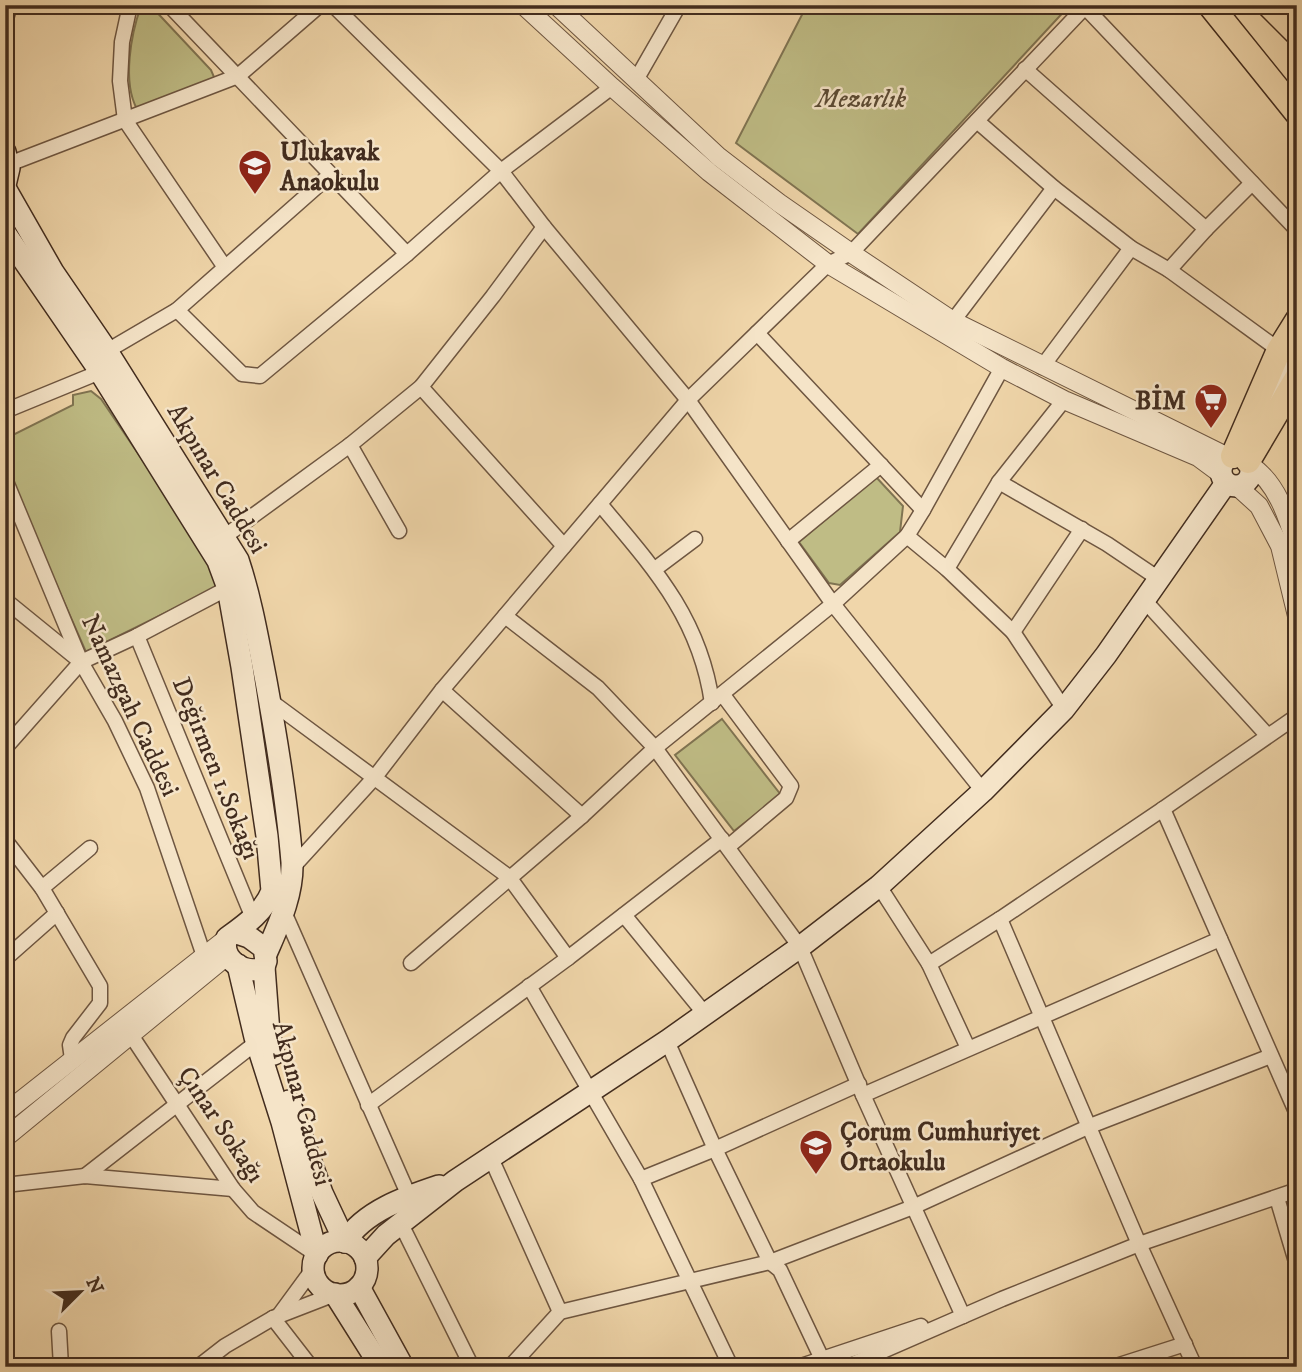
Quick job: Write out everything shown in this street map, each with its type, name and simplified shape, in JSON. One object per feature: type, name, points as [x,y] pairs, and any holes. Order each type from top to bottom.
[{"type":"highway","points":[[1211,5],[1297,92]]},
{"type":"highway","points":[[1211,5],[1297,113]]},
{"type":"highway","points":[[1269,5],[1297,33]]},
{"type":"highway","points":[[1236,467],[1288,351],[1297,321]]},
{"type":"highway","points":[[1236,467],[1297,378]]},
{"type":"main road","points":[[5,187],[7,158]]},
{"type":"main road","name":"Akpınar Caddesi","points":[[5,187],[53,272],[107,351],[225,537],[238,560],[247,585],[269,700],[288,821],[292,868],[284,912],[265,960],[269,1033],[281,1081],[322,1193],[345,1242]]},
{"type":"main road","name":"Akpınar Caddesi","points":[[5,233],[100,372],[202,532],[218,561],[228,588],[242,667],[272,891],[267,904],[253,918],[232,948],[282,1122],[315,1262]]},
{"type":"main road","points":[[365,1258],[386,1235],[454,1181],[667,1041],[800,947],[879,886],[983,791],[1064,709],[1107,655],[1236,467],[1271,396],[1288,351]]},
{"type":"main road","points":[[258,942],[265,960],[255,971],[232,948],[258,942]]},
{"type":"main road","points":[[345,1242],[361,1222],[409,1196],[454,1181]]},
{"type":"main road","points":[[333,1242],[345,1242],[358,1248],[365,1258],[367,1272],[359,1287],[343,1295],[320,1286],[315,1262],[325,1246],[333,1242]]},
{"type":"main road","points":[[359,1287],[403,1367]]},
{"type":"main road","points":[[335,1294],[381,1367]]},
{"type":"street","points":[[5,22],[10,5]]},
{"type":"street","points":[[130,5],[121,42],[120,81],[125,120],[224,266]]},
{"type":"street","points":[[169,5],[407,254]]},
{"type":"street","points":[[7,158],[125,120],[238,76],[320,5]]},
{"type":"street","points":[[333,5],[501,171],[544,227],[688,400],[833,604],[983,791]]},
{"type":"street","points":[[523,5],[709,172],[828,264],[1002,368],[1064,400],[1198,457],[1260,471],[1293,519],[1297,547]]},
{"type":"street","points":[[556,5],[719,157],[851,253],[953,321],[1236,467],[1280,546],[1297,616]]},
{"type":"street","points":[[636,80],[679,5]]},
{"type":"street","points":[[292,868],[375,778],[442,690],[688,400],[828,264],[851,253],[1084,6],[1297,230]]},
{"type":"street","points":[[1026,69],[1206,229]]},
{"type":"street","points":[[177,310],[242,374],[260,376],[407,254],[501,171],[612,87]]},
{"type":"street","points":[[977,121],[1054,188],[1131,248],[1170,270],[1288,351]]},
{"type":"street","points":[[107,351],[177,310],[330,175]]},
{"type":"street","points":[[1170,270],[1206,229],[1252,184]]},
{"type":"street","points":[[953,321],[1054,188]]},
{"type":"street","points":[[225,537],[350,445],[421,387],[544,227]]},
{"type":"street","points":[[1042,367],[1131,248]]},
{"type":"street","points":[[757,333],[923,510]]},
{"type":"street","points":[[411,963],[582,816],[655,748],[833,604],[907,536],[1002,368]]},
{"type":"street","points":[[5,411],[100,372]]},
{"type":"street","points":[[421,387],[564,546]]},
{"type":"street","points":[[947,569],[999,482],[1064,400]]},
{"type":"street","points":[[350,445],[400,531]]},
{"type":"street","points":[[788,541],[881,465]]},
{"type":"street","name":"Namazgah Caddesi","points":[[5,480],[81,662],[115,721],[147,788],[204,956]]},
{"type":"street","points":[[999,482],[1082,529],[1159,579]]},
{"type":"street","points":[[368,1105],[786,798],[791,786],[718,699],[686,616],[655,569],[600,504]]},
{"type":"street","points":[[1013,632],[1082,529]]},
{"type":"street","points":[[907,536],[947,569],[1013,632],[1064,709]]},
{"type":"street","points":[[655,569],[695,539]]},
{"type":"street","points":[[5,748],[81,662],[228,588]]},
{"type":"street","points":[[5,600],[81,662]]},
{"type":"street","points":[[1144,600],[1267,734]]},
{"type":"street","points":[[505,616],[598,688],[655,748],[800,947],[962,1315]]},
{"type":"street","name":"Değirmen 1.Sokağı","points":[[137,636],[253,918]]},
{"type":"street","points":[[442,690],[582,816]]},
{"type":"street","points":[[269,700],[509,877],[568,958]]},
{"type":"street","points":[[929,964],[1000,919],[1297,716]]},
{"type":"street","points":[[1163,809],[1297,1114]]},
{"type":"street","points":[[5,840],[42,888],[100,986],[100,1003],[72,1038],[72,1059]]},
{"type":"street","points":[[42,888],[90,848]]},
{"type":"street","points":[[879,886],[929,964],[968,1048]]},
{"type":"street","points":[[284,912],[409,1196]]},
{"type":"street","points":[[5,959],[57,913]]},
{"type":"street","points":[[624,915],[705,1014]]},
{"type":"street","points":[[1000,919],[1139,1244],[1195,1367]]},
{"type":"street","points":[[640,1179],[968,1048],[1220,939]]},
{"type":"street","points":[[5,1112],[204,956],[232,948]]},
{"type":"street","points":[[5,1138],[232,948]]},
{"type":"street","points":[[528,986],[640,1179],[731,1367]]},
{"type":"street","name":"Çınar Sokağı","points":[[131,1035],[178,1102],[233,1189],[253,1212],[315,1262]]},
{"type":"street","points":[[667,1041],[715,1149],[770,1262],[780,1270],[822,1359]]},
{"type":"street","points":[[85,1176],[257,1042]]},
{"type":"street","points":[[510,1367],[560,1312],[770,1262],[913,1207],[1090,1126],[1271,1056]]},
{"type":"street","points":[[491,1158],[560,1312]]},
{"type":"street","points":[[5,1185],[85,1176],[233,1189]]},
{"type":"street","points":[[851,1366],[962,1315],[1139,1244],[1297,1190]]},
{"type":"street","points":[[1277,1198],[1297,1265]]},
{"type":"street","points":[[401,1224],[472,1367]]},
{"type":"street","points":[[276,1316],[315,1262]]},
{"type":"street","points":[[208,1364],[225,1346],[276,1316],[335,1294]]},
{"type":"street","points":[[798,1367],[962,1315]]},
{"type":"street","points":[[276,1316],[312,1367]]},
{"type":"street","points":[[59,1331],[61,1367]]},
{"type":"street","points":[[1113,1367],[1185,1344]]},
{"type":"green space","points":[[150,5],[211,70],[214,77],[137,109],[130,85],[131,44],[141,6]]},
{"type":"green space","name":"Mezarlık","points":[[807,5],[1070,5],[858,234],[736,143]]},
{"type":"green space","points":[[91,391],[101,399],[201,546],[220,586],[86,652],[5,468],[5,431],[9,437],[73,405],[73,395]]},
{"type":"green space","points":[[876,477],[903,506],[900,532],[840,585],[829,583],[799,542]]},
{"type":"green space","points":[[722,719],[781,795],[734,831],[675,755]]},
{"type":"place","name":"Ulukavak Anaokulu","points":[[255,196]]},
{"type":"place","name":"BİM","points":[[1211,430]]},
{"type":"place","name":"Çorum Cumhuriyet Ortaokulu","points":[[816,1176]]}]
